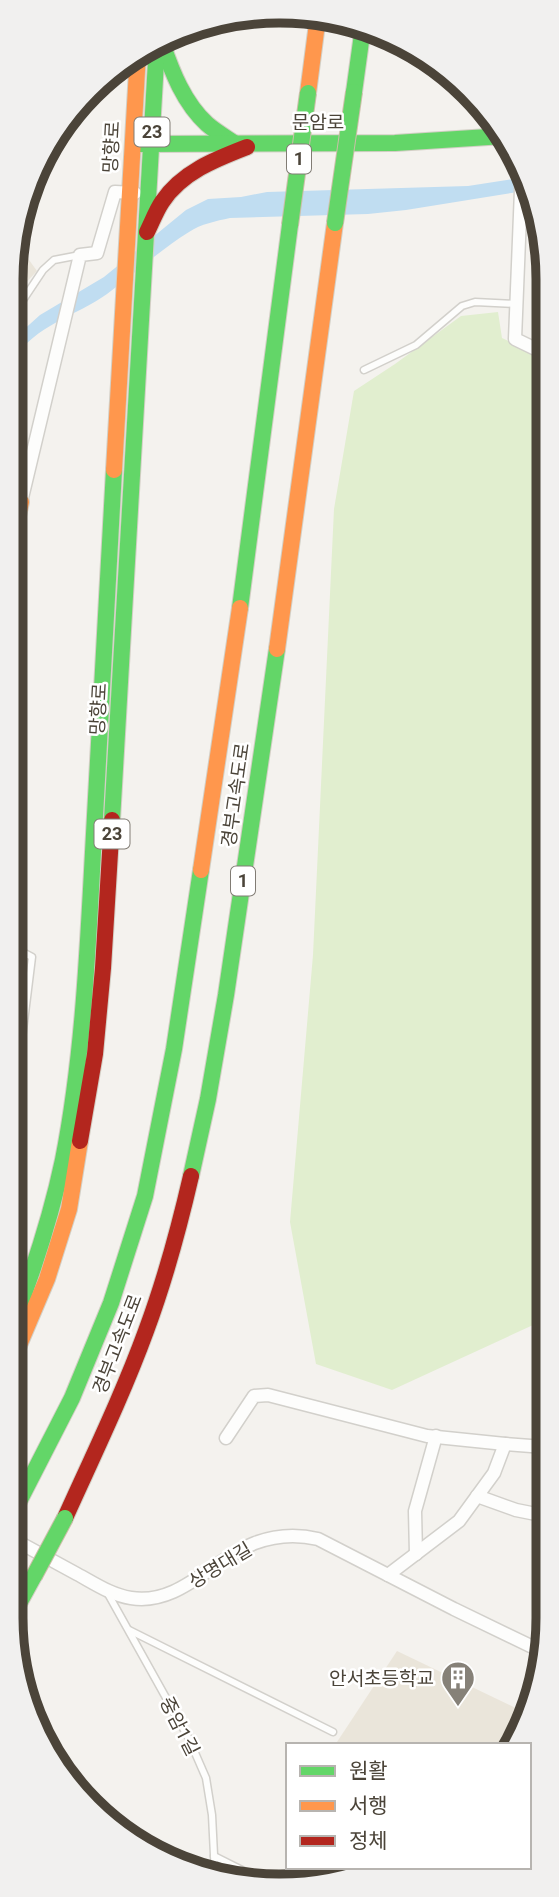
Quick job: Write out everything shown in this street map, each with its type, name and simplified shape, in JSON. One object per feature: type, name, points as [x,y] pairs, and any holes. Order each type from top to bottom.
[{"type":"main road","name":"경부고속도로","points":[[23,1493],[72,1398],[111,1303],[145,1196],[174,1049],[209,821],[247,558],[317,26]]},
{"type":"main road","name":"경부고속도로","points":[[23,1596],[65,1518],[115,1409],[156,1302],[190,1183],[218,1045],[254,812],[362,36]]},
{"type":"main road","points":[[163,51],[186,95],[203,120],[234,143]]},
{"type":"main road","name":"망향로","points":[[23,1336],[47,1279],[69,1209],[95,1054],[103,968],[159,53]]},
{"type":"main road","name":"망향로","points":[[23,1297],[54,1198],[72,1107],[86,972],[137,66]]},
{"type":"main road","name":"문암로","points":[[132,144],[395,143],[489,132]]},
{"type":"main road","points":[[150,224],[164,199],[183,178],[215,159],[261,143]]},
{"type":"street","points":[[23,494],[80,255],[97,253],[115,192],[149,194]]},
{"type":"street","points":[[525,203],[515,339],[536,349]]},
{"type":"street","points":[[226,1438],[254,1396],[268,1395],[427,1436],[536,1446]]},
{"type":"street","points":[[416,1553],[415,1511],[436,1436]]},
{"type":"street","points":[[388,1575],[458,1521],[494,1473],[505,1444]]},
{"type":"street","points":[[477,1496],[536,1514]]},
{"type":"street","name":"상명대길","points":[[23,1545],[106,1590],[130,1598],[153,1599],[179,1589],[253,1544],[276,1537],[301,1535],[318,1539],[534,1648]]},
{"type":"lane","points":[[23,300],[43,270],[54,260],[80,255]]},
{"type":"lane","points":[[364,370],[416,345],[462,306],[475,302],[516,304]]},
{"type":"lane","points":[[23,952],[32,957],[23,1030]]},
{"type":"lane","name":"중암1길","points":[[106,1590],[206,1778],[212,1815],[215,1866]]},
{"type":"lane","points":[[127,1629],[333,1732]]},
{"type":"lane","points":[[214,1856],[246,1872]]},
{"type":"shaded area","points":[[24,253],[37,271],[23,286]]},
{"type":"shaded area","points":[[397,1651],[519,1710],[504,1743],[336,1743]]},
{"type":"green space","points":[[498,312],[502,338],[536,354],[536,1324],[392,1390],[316,1364],[290,1222],[313,955],[334,509],[354,391],[461,316]]},
{"type":"water","points":[[516,179],[521,191],[406,210],[368,214],[230,218],[204,225],[168,246],[107,294],[44,329],[23,348],[23,330],[40,315],[104,277],[186,210],[208,199],[267,192],[468,186]]},
{"type":"traffic: fast","points":[[354,92],[362,36]]},
{"type":"traffic: fast","points":[[165,50],[192,107],[207,124],[234,143]]},
{"type":"traffic: fast","points":[[112,820],[156,54]]},
{"type":"traffic: fast","points":[[335,223],[354,92]]},
{"type":"traffic: fast","points":[[290,225],[308,93]]},
{"type":"traffic: fast","points":[[139,144],[395,143],[493,137]]},
{"type":"traffic: fast","points":[[240,608],[290,225]]},
{"type":"traffic: fast","points":[[23,1296],[53,1202],[63,1160],[76,1079],[87,956],[114,470]]},
{"type":"traffic: fast","points":[[191,1176],[226,995],[277,649]]},
{"type":"traffic: fast","points":[[23,1494],[72,1398],[111,1303],[145,1196],[174,1049],[201,870]]},
{"type":"traffic: fast","points":[[34,1576],[65,1518]]},
{"type":"traffic: fast","points":[[23,1596],[34,1576]]},
{"type":"traffic: slow","points":[[308,93],[317,26]]},
{"type":"traffic: slow","points":[[114,470],[137,66]]},
{"type":"traffic: slow","points":[[277,649],[335,223]]},
{"type":"traffic: slow","points":[[201,870],[240,608]]},
{"type":"traffic: slow","points":[[23,1336],[47,1279],[69,1209],[80,1141]]},
{"type":"traffic: jam","points":[[147,232],[162,202],[179,182],[212,162],[247,147]]},
{"type":"traffic: jam","points":[[80,1141],[95,1054],[112,820]]},
{"type":"traffic: jam","points":[[65,1518],[118,1402],[146,1331],[171,1254],[191,1176]]},
{"type":"place","name":"안서초등학교","points":[[458,1708]]}]
